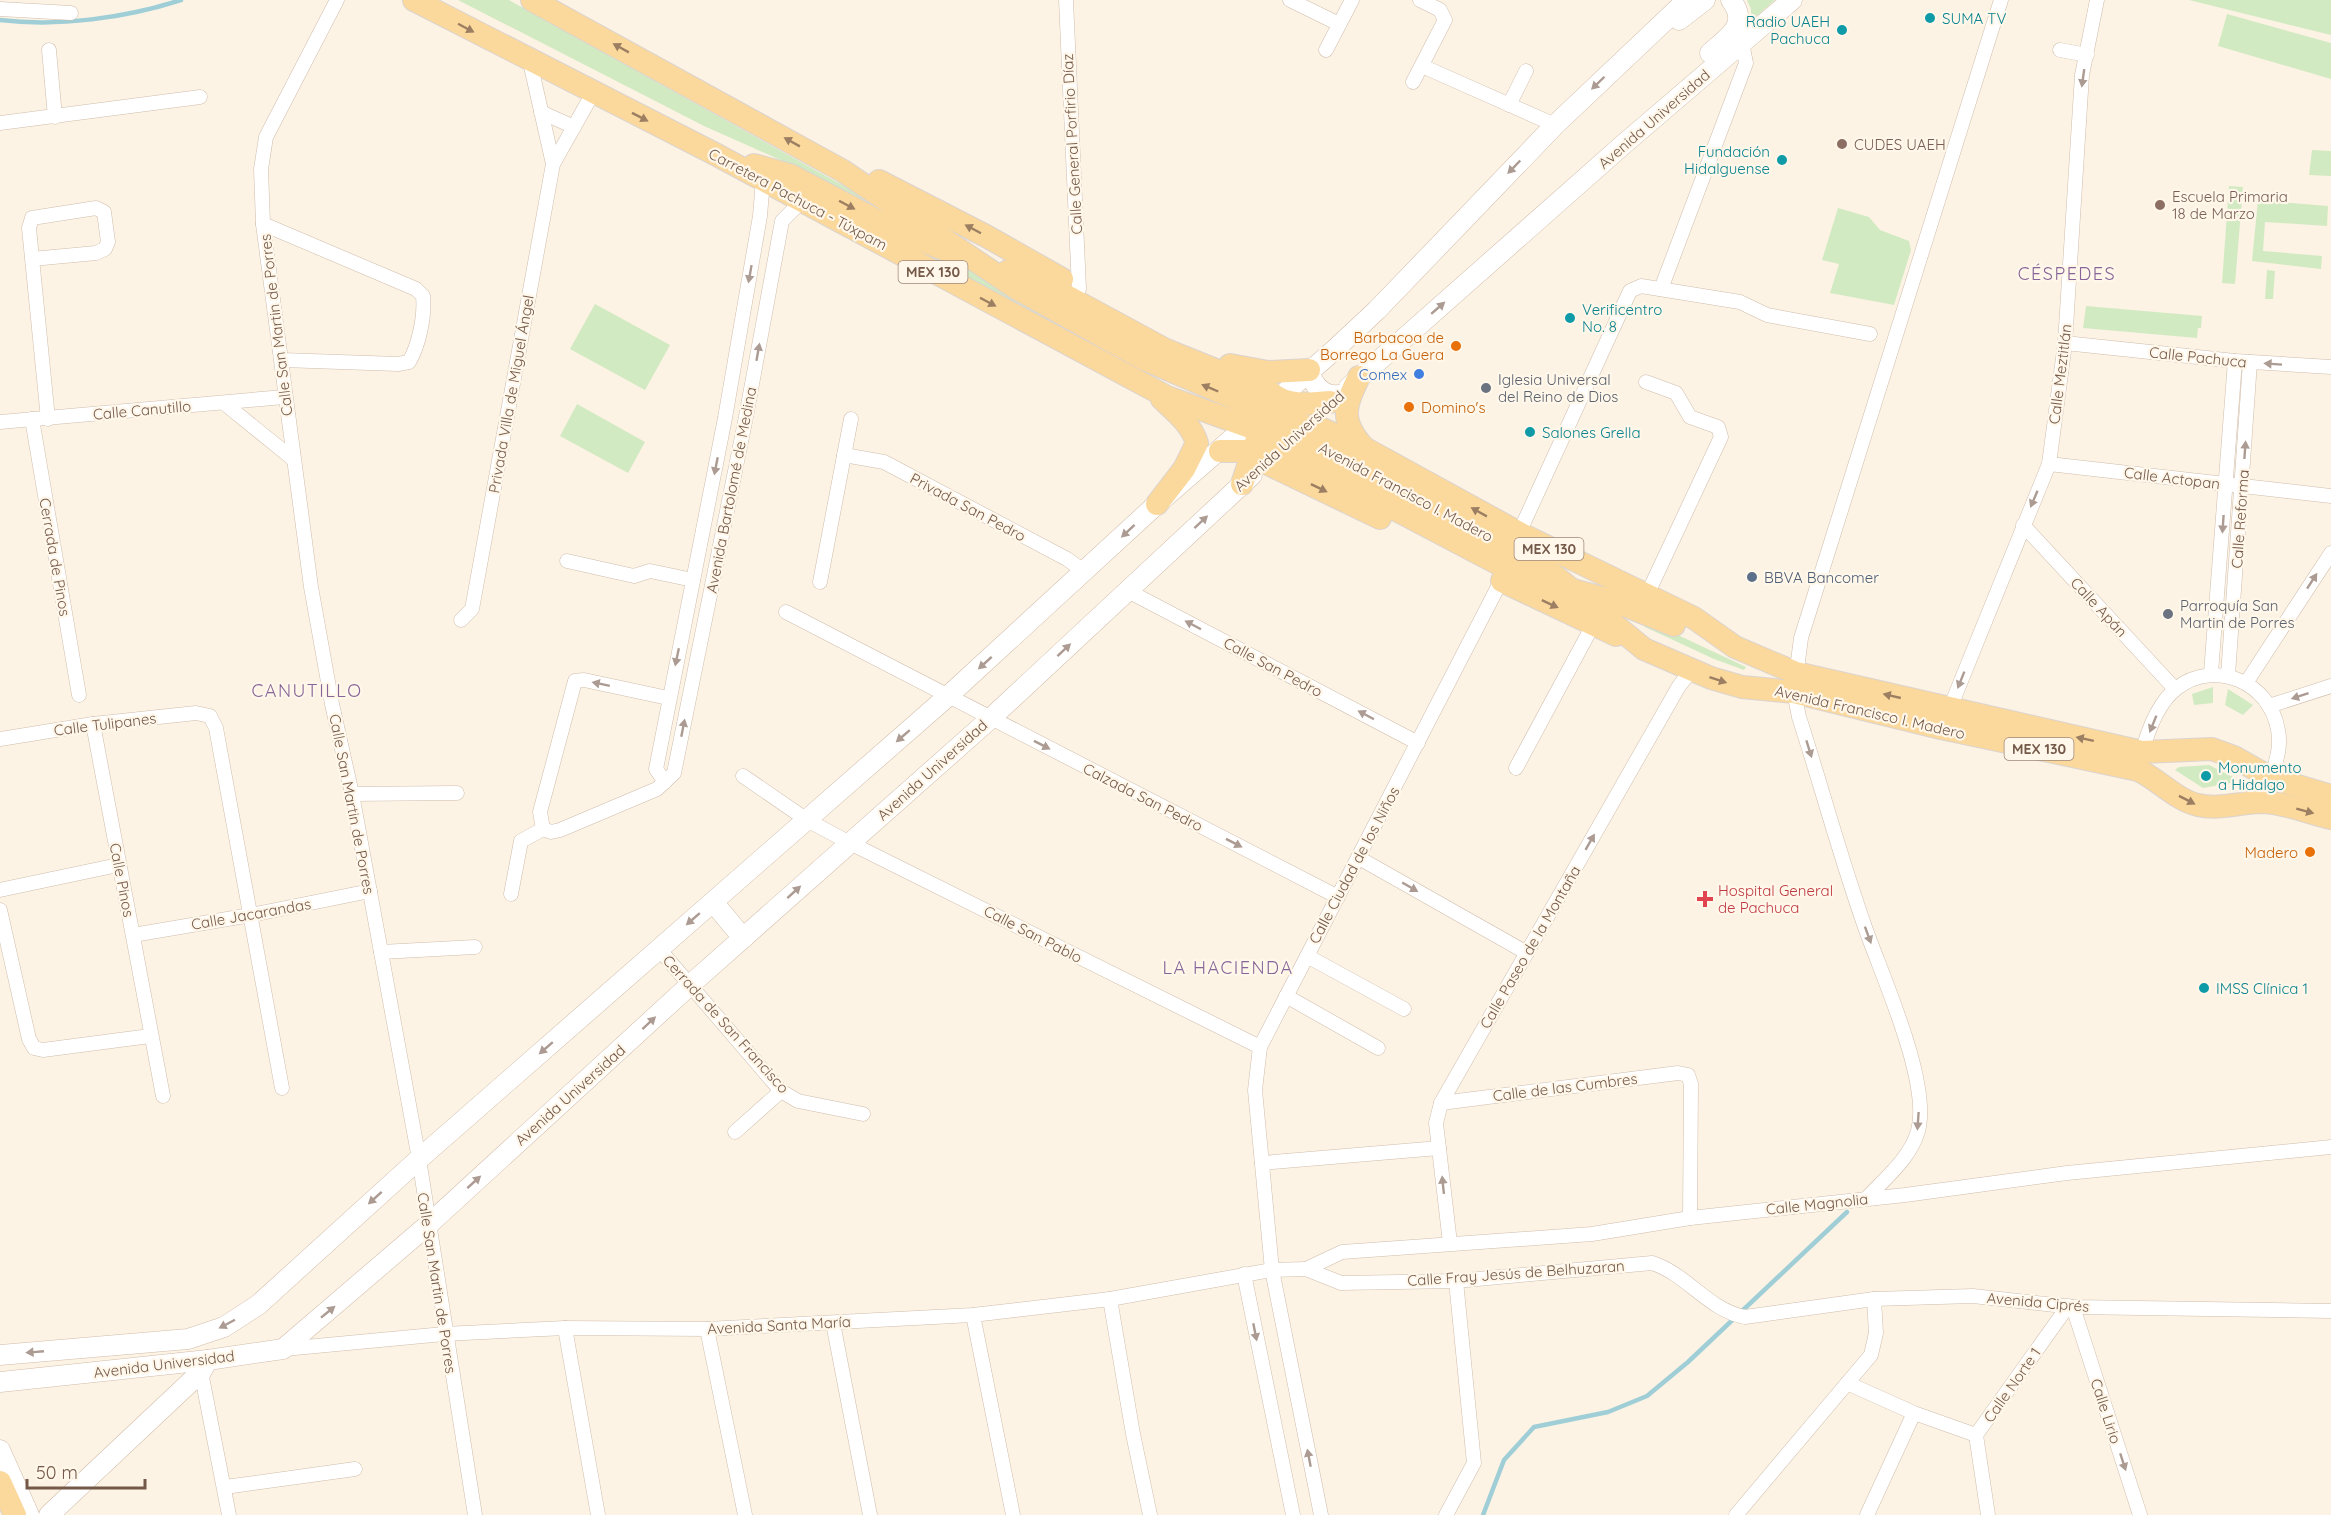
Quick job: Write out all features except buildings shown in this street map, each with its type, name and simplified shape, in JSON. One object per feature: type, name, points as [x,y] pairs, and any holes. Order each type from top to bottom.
[{"type":"main road","name":"Carretera Pachuca - Túxpam","points":[[414,0],[530,62],[715,154],[1152,389],[1275,429]]},
{"type":"main road","name":"MEX 130","points":[[532,0],[843,171],[1026,294],[1275,429]]},
{"type":"main road","points":[[1242,484],[1309,370],[1377,310],[1555,125],[1687,0]]},
{"type":"main road","points":[[1629,53],[1661,34],[1705,0]]},
{"type":"main road","points":[[1624,143],[1639,114],[1734,29],[1739,22],[1739,13],[1731,0]]},
{"type":"main road","name":"Avenida Universidad","points":[[1335,398],[1624,143],[1792,0]]},
{"type":"main road","points":[[715,154],[790,175],[897,231],[978,261]]},
{"type":"main road","points":[[843,171],[885,183],[1079,289],[1232,366],[1268,372],[1309,370]]},
{"type":"main road","points":[[1218,453],[1275,429],[1335,398],[1320,390],[1309,370]]},
{"type":"main road","points":[[1359,377],[1346,406],[1346,417],[1354,436],[1364,448]]},
{"type":"main road","points":[[1152,389],[1184,420],[1194,432],[1197,443],[1184,469],[1157,504]]},
{"type":"main road","name":"Avenida Francisco I. Madero","points":[[1275,429],[1320,428],[1364,448],[1519,533],[1646,597],[1694,618],[1735,647],[1795,683],[1945,719],[2140,761],[2212,749],[2234,757],[2271,778],[2331,796]]},
{"type":"main road","points":[[1275,429],[1501,581],[1644,649]]},
{"type":"main road","name":"Avenida Francisco I. Madero","points":[[1275,429],[1310,442],[1507,545],[1544,567],[1644,649],[1692,670],[1742,687],[1795,683]]},
{"type":"main road","points":[[1218,453],[1234,459],[1240,465],[1242,484]]},
{"type":"main road","name":"Avenida Universidad","points":[[0,1355],[188,1339],[224,1327],[258,1305],[418,1159],[947,697],[1157,504],[1218,453]]},
{"type":"main road","name":"Avenida Universidad","points":[[0,1382],[205,1366],[283,1349],[429,1224],[690,985],[990,719],[1242,484]]},
{"type":"main road","points":[[1577,592],[1614,601],[1735,647]]},
{"type":"main road","name":"Avenida Francisco I. Madero","points":[[2140,761],[2174,793],[2196,805],[2221,807],[2265,802],[2331,818]]},
{"type":"main road","points":[[713,902],[743,938]]},
{"type":"main road","points":[[52,1514],[205,1366]]},
{"type":"main road","points":[[0,1450],[29,1515]]},
{"type":"main road","points":[[0,1482],[15,1515]]},
{"type":"street","name":"Calle San Martin de Porres","points":[[337,0],[266,137],[261,169],[263,224],[282,360],[284,397],[311,587],[370,891],[418,1159],[444,1334],[475,1515]]},
{"type":"street","name":"Calle General Porfirio Díaz","points":[[1066,0],[1079,289]]},
{"type":"street","points":[[1290,0],[1339,24]]},
{"type":"street","points":[[1326,50],[1352,0]]},
{"type":"street","points":[[1413,82],[1445,20],[1440,10],[1420,0]]},
{"type":"street","points":[[1866,1199],[1905,1158],[1918,1130],[1919,1101],[1907,1040],[1866,929],[1799,717],[1795,683],[1801,638],[2001,0]]},
{"type":"street","name":"Calle Meztitlán","points":[[1945,719],[2049,464],[2065,343],[2082,75],[2097,0]]},
{"type":"street","points":[[0,9],[71,13]]},
{"type":"street","points":[[1660,289],[1746,63],[1742,43]]},
{"type":"street","points":[[49,50],[55,117]]},
{"type":"street","points":[[2060,50],[2087,55]]},
{"type":"street","name":"Privada Villa de Miguel Ángel","points":[[530,62],[553,164]]},
{"type":"street","points":[[1422,66],[1555,125]]},
{"type":"street","points":[[1509,105],[1526,71]]},
{"type":"street","name":"Privada Villa de Miguel Ángel","points":[[460,620],[472,609],[553,164],[593,93]]},
{"type":"street","points":[[0,123],[200,97]]},
{"type":"street","points":[[541,112],[574,127]]},
{"type":"street","name":"Avenida Bartolomé de Medina","points":[[763,180],[761,211],[725,418],[668,698],[656,769],[665,782],[674,773],[745,422],[782,221],[802,201]]},
{"type":"street","points":[[32,258],[96,253],[105,249],[108,242],[104,212],[96,208],[32,218],[29,228],[48,419]]},
{"type":"street","points":[[263,224],[416,289],[423,296],[415,353],[409,362],[398,364],[282,360]]},
{"type":"street","points":[[1519,533],[1630,291],[1641,286],[1740,302],[1767,315],[1870,334]]},
{"type":"street","name":"Calle Pachuca","points":[[2065,343],[2235,362],[2331,368]]},
{"type":"street","name":"Calle Reforma","points":[[2211,673],[2235,362]]},
{"type":"street","name":"Calle Reforma","points":[[2228,675],[2250,362]]},
{"type":"street","points":[[1646,382],[1676,393],[1690,417],[1718,428],[1721,437],[1646,597]]},
{"type":"street","name":"Calle Canutillo","points":[[0,422],[284,397]]},
{"type":"street","points":[[224,403],[293,459]]},
{"type":"street","points":[[725,418],[745,422]]},
{"type":"street","name":"Cerrada de Pinos","points":[[32,419],[79,695]]},
{"type":"street","points":[[820,582],[851,419]]},
{"type":"street","name":"Privada San Pedro","points":[[844,455],[884,462],[1067,559],[1085,572]]},
{"type":"street","name":"Calle Actopan","points":[[2049,464],[2331,496]]},
{"type":"street","name":"Calle Apán","points":[[2023,525],[2175,689]]},
{"type":"street","points":[[2246,683],[2331,553]]},
{"type":"street","points":[[567,561],[634,576],[650,571],[693,580]]},
{"type":"street","name":"Calle Ciudad de los Niños","points":[[1320,1515],[1272,1270],[1255,1090],[1260,1047],[1501,581]]},
{"type":"street","name":"Calle San Pedro","points":[[1128,591],[1418,742]]},
{"type":"street","name":"Calzada San Pedro","points":[[786,612],[1338,897]]},
{"type":"street","points":[[1516,768],[1593,625]]},
{"type":"street","name":"Calle Paseo de la Montaña","points":[[1450,1243],[1436,1123],[1441,1103],[1679,686],[1692,670]]},
{"type":"street","points":[[2140,761],[2154,719],[2175,689],[2192,679],[2211,673],[2228,675],[2246,683],[2269,706],[2278,730],[2278,755],[2265,802]]},
{"type":"street","points":[[543,829],[540,813],[575,681],[584,680],[668,698]]},
{"type":"street","points":[[2269,706],[2331,686]]},
{"type":"street","name":"Calle Tulipanes","points":[[0,739],[93,724],[196,713],[210,716],[216,728],[251,915]]},
{"type":"street","name":"Calle Pinos","points":[[93,724],[163,1096]]},
{"type":"street","name":"Calle San Pablo","points":[[743,776],[807,820],[850,843],[1260,1047]]},
{"type":"street","points":[[511,894],[521,841],[543,829],[551,832],[560,830],[657,789],[665,782]]},
{"type":"street","points":[[352,795],[457,794]]},
{"type":"street","points":[[1359,858],[1527,953]]},
{"type":"street","points":[[0,890],[118,865]]},
{"type":"street","name":"Calle Jacarandas","points":[[133,935],[251,915],[370,891]]},
{"type":"street","points":[[0,910],[29,1040],[34,1048],[43,1050],[150,1036]]},
{"type":"street","points":[[251,915],[282,1088]]},
{"type":"street","points":[[381,952],[475,947]]},
{"type":"street","name":"Cerrada de San Francisco","points":[[659,949],[781,1091],[798,1101],[863,1114]]},
{"type":"street","points":[[1307,956],[1404,1009]]},
{"type":"street","points":[[1286,996],[1378,1048]]},
{"type":"street","name":"Calle de las Cumbres","points":[[1441,1103],[1678,1073],[1688,1075],[1691,1084],[1690,1218]]},
{"type":"street","points":[[735,1132],[781,1091]]},
{"type":"street","name":"Calle Magnolia","points":[[1306,1269],[1342,1252],[1592,1234],[1690,1218],[1866,1199],[2067,1173],[2331,1147]]},
{"type":"street","points":[[1262,1164],[1439,1148]]},
{"type":"street","name":"Calle Fray Jesús de Belhuzaran","points":[[1272,1270],[1306,1269],[1341,1282],[1456,1281],[1652,1263],[1669,1268],[1727,1313],[1746,1317]]},
{"type":"street","name":"Avenida Santa María","points":[[283,1349],[444,1334],[565,1328],[707,1329],[973,1315],[1110,1299],[1272,1270]]},
{"type":"street","points":[[1244,1274],[1293,1515]]},
{"type":"street","points":[[1446,1515],[1474,1463],[1456,1281]]},
{"type":"street","name":"Avenida Ciprés","points":[[1746,1317],[1874,1299],[1973,1296],[2070,1306],[2331,1311]]},
{"type":"street","points":[[1110,1299],[1133,1434],[1150,1515]]},
{"type":"street","points":[[1736,1515],[1870,1355],[1875,1343],[1874,1299]]},
{"type":"street","name":"Calle Norte 1","points":[[1847,1383],[1914,1413],[1976,1435],[2070,1306]]},
{"type":"street","name":"Calle Lirio","points":[[2070,1306],[2140,1515]]},
{"type":"street","points":[[973,1315],[1014,1515]]},
{"type":"street","points":[[833,1323],[870,1515]]},
{"type":"street","points":[[565,1328],[598,1515]]},
{"type":"street","points":[[707,1329],[745,1515]]},
{"type":"street","points":[[205,1366],[230,1515]]},
{"type":"street","points":[[1867,1515],[1914,1413]]},
{"type":"street","points":[[1976,1435],[1988,1515]]},
{"type":"street","points":[[225,1487],[355,1469]]},
{"type":"green space","points":[[458,0],[509,0],[900,217],[897,222],[785,162],[704,126]]},
{"type":"green space","points":[[1747,0],[1775,0],[1751,21],[1751,9]]},
{"type":"green space","points":[[2189,0],[2331,0],[2331,35]]},
{"type":"green space","points":[[2227,14],[2331,43],[2331,79],[2218,46]]},
{"type":"green space","points":[[2312,150],[2331,151],[2331,176],[2309,175]]},
{"type":"green space","points":[[2229,186],[2243,187],[2235,284],[2222,283]]},
{"type":"green space","points":[[2258,200],[2328,206],[2327,226],[2265,222],[2263,251],[2322,256],[2321,269],[2252,261]]},
{"type":"green space","points":[[1838,208],[1869,217],[1880,230],[1909,241],[1911,250],[1894,305],[1830,293],[1839,264],[1822,260]]},
{"type":"green space","points":[[910,248],[972,266],[1060,323],[1059,326]]},
{"type":"green space","points":[[2267,270],[2275,271],[2273,299],[2265,299]]},
{"type":"green space","points":[[595,304],[670,345],[645,390],[570,349]]},
{"type":"green space","points":[[2086,306],[2202,316],[2201,328],[2198,328],[2197,338],[2083,328]]},
{"type":"green space","points":[[577,404],[645,442],[628,473],[560,436]]},
{"type":"green space","points":[[1640,621],[1648,621],[1746,667],[1744,670],[1714,659],[1645,627]]},
{"type":"green space","points":[[2213,687],[2213,703],[2194,705],[2192,694]]},
{"type":"green space","points":[[2228,689],[2253,705],[2243,715],[2225,705]]},
{"type":"green space","points":[[2209,765],[2235,778],[2236,782],[2203,788],[2175,770],[2179,767]]},
{"type":"waterway","points":[[0,20],[45,22],[92,19],[137,12],[181,0]]},
{"type":"waterway","points":[[1483,1515],[1504,1460],[1534,1427],[1608,1412],[1647,1396],[1688,1362],[1847,1212]]},
{"type":"place","name":"SUMA TV","points":[[1930,18]]},
{"type":"place","name":"Radio UAEH Pachuca","points":[[1842,30]]},
{"type":"place","name":"CUDES UAEH","points":[[1842,144]]},
{"type":"place","name":"Fundación Hidalguense","points":[[1782,160]]},
{"type":"place","name":"Escuela Primaria 18 de Marzo","points":[[2160,205]]},
{"type":"place","name":"Verificentro No. 8","points":[[1570,318]]},
{"type":"place","name":"Barbacoa de Borrego La Guera","points":[[1456,346]]},
{"type":"place","name":"Comex","points":[[1419,374]]},
{"type":"place","name":"Iglesia Universal del Reino de Dios","points":[[1486,388]]},
{"type":"place","name":"Domino's","points":[[1409,407]]},
{"type":"place","name":"Salones Grella","points":[[1530,432]]},
{"type":"place","name":"BBVA Bancomer","points":[[1752,577]]},
{"type":"place","name":"Parroquía San Martin de Porres","points":[[2168,614]]},
{"type":"place","name":"Monumento a Hidalgo","points":[[2206,776]]},
{"type":"place","name":"Madero","points":[[2310,852]]},
{"type":"place","name":"Hospital General de Pachuca","points":[[1705,899]]},
{"type":"place","name":"IMSS Clínica 1","points":[[2204,988]]},
{"type":"district","name":"CÉSPEDES","points":[[2067,273]]},
{"type":"district","name":"CANUTILLO","points":[[307,690]]},
{"type":"district","name":"LA HACIENDA","points":[[1228,967]]}]
